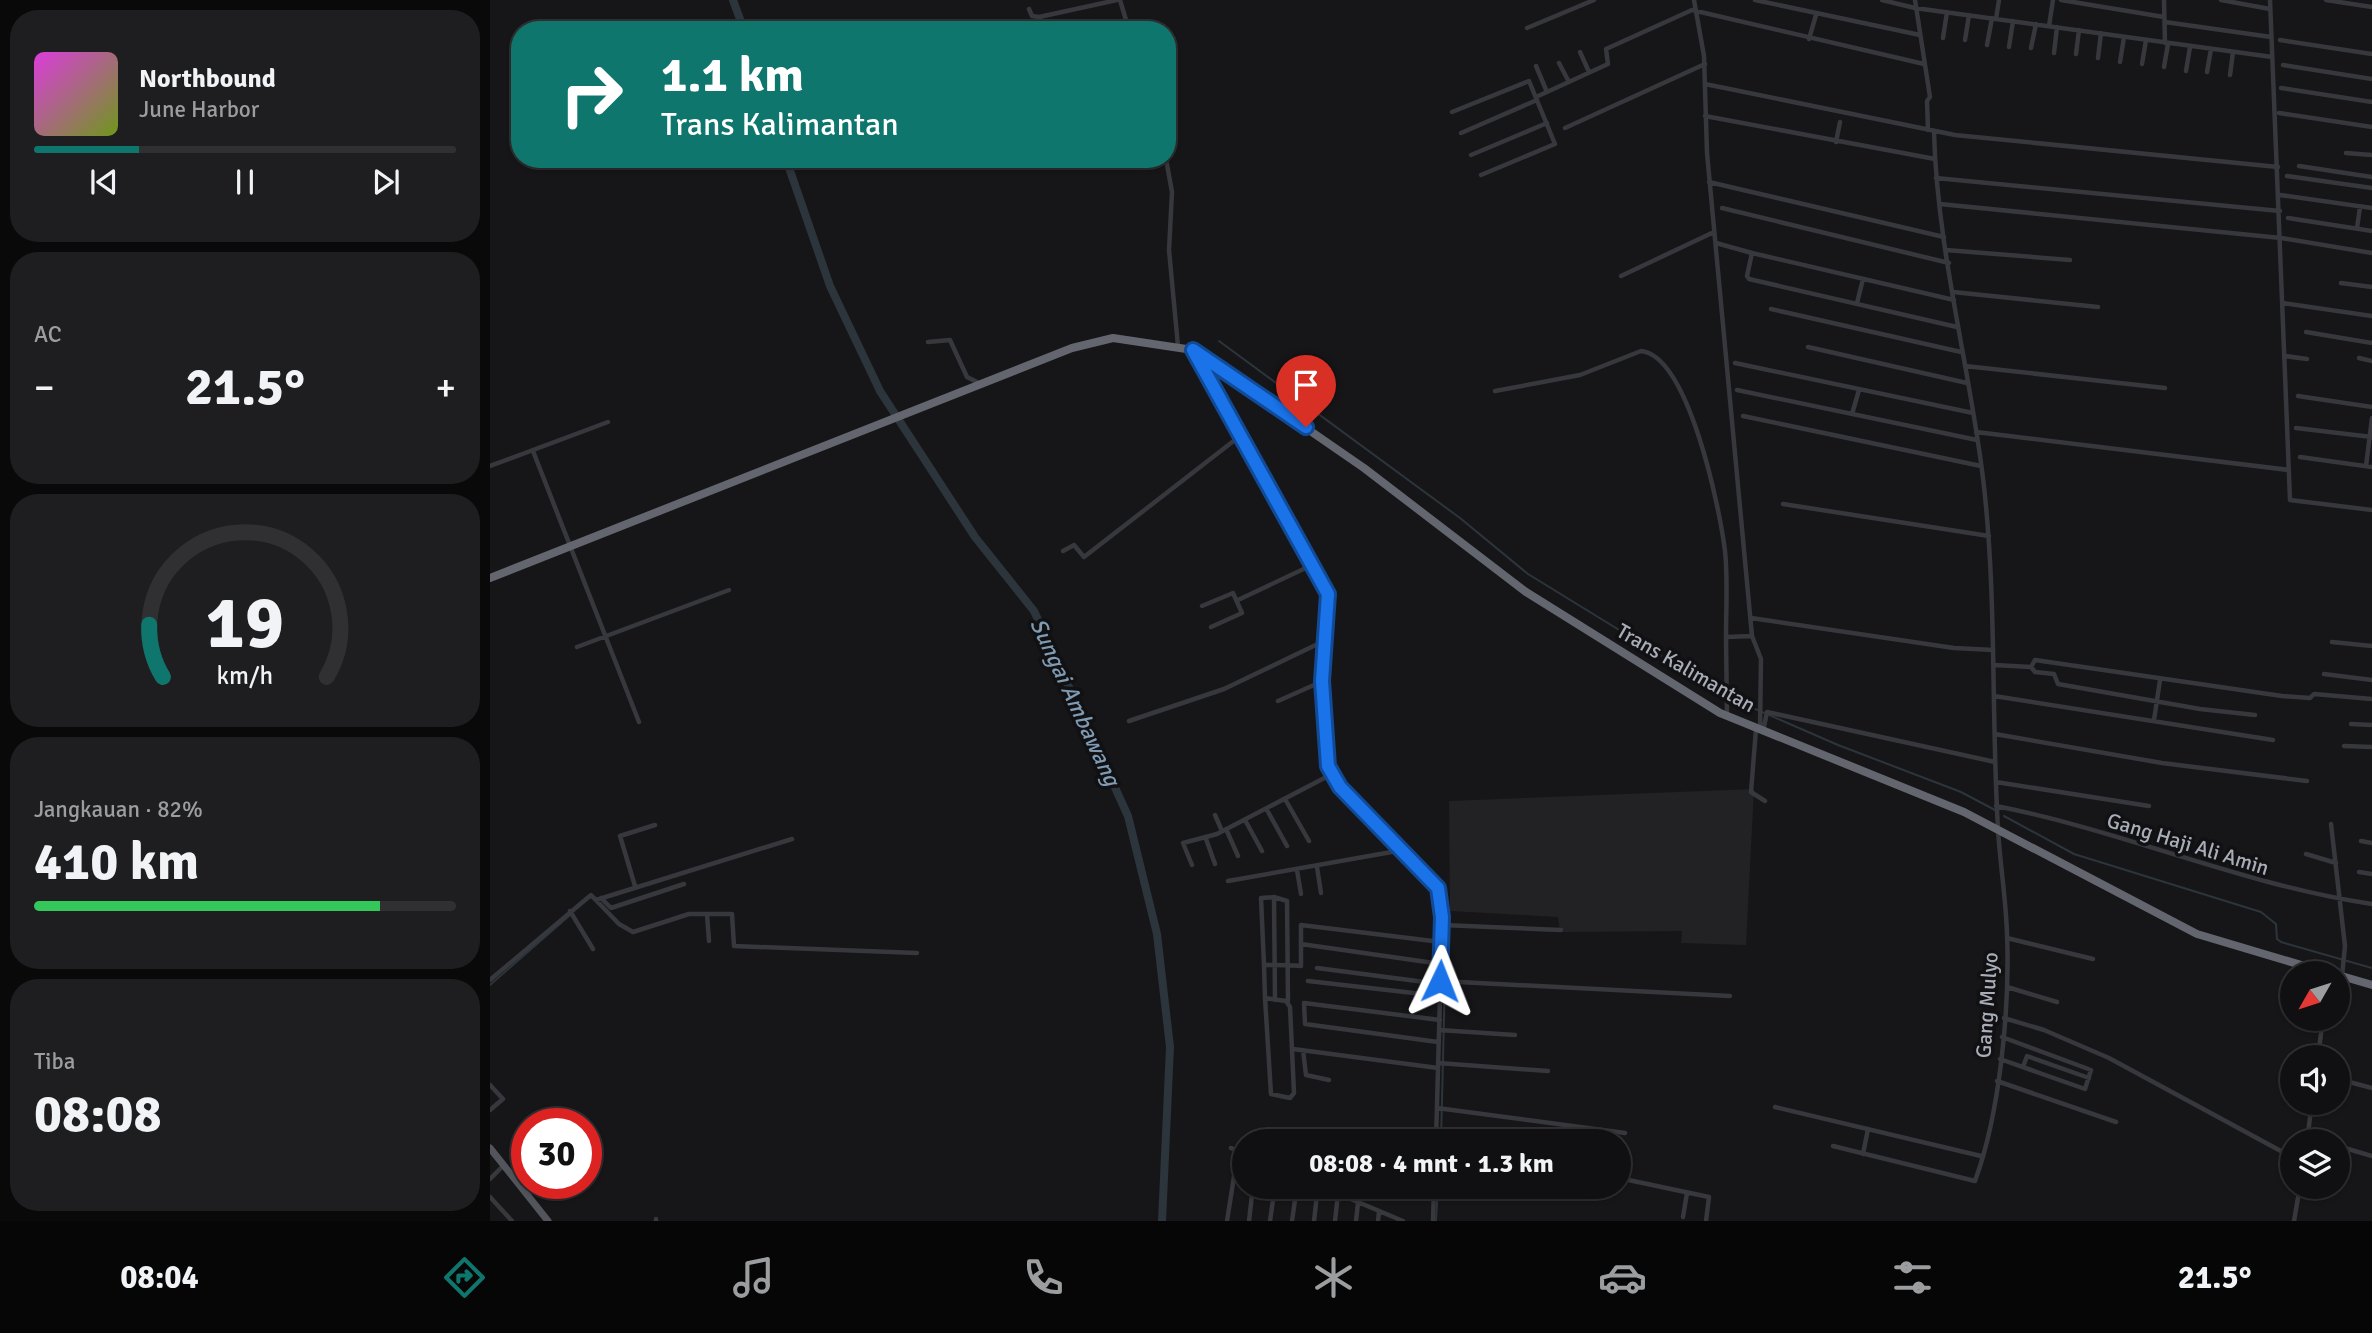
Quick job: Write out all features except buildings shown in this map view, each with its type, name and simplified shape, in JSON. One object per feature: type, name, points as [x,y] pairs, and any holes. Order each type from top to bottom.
[{"type":"highway","name":"Trans Kalimantan","points":[[490,578],[979,383],[1102,339],[1178,346],[1193,350],[1354,461],[1526,592],[1727,716],[1944,804],[2177,926],[2245,951],[2282,961]]},
{"type":"highway","points":[[2350,979],[2372,985]]},
{"type":"main road","points":[[490,1148],[548,1221]]},
{"type":"street","points":[[1029,9],[1032,16],[1039,18],[1119,0],[1126,21]]},
{"type":"street","points":[[1527,28],[1594,0]]},
{"type":"street","points":[[1694,0],[1704,64],[1709,182],[1752,636],[1761,659],[1764,715],[1751,792],[1765,801]]},
{"type":"street","points":[[1755,0],[1920,35]]},
{"type":"street","points":[[1882,0],[1915,8],[2272,57]]},
{"type":"street","name":"Gang Mulyo","points":[[1863,1154],[1975,1180],[1997,1081],[2007,987],[2007,938],[1995,762],[1989,536],[1976,432],[1944,237],[1927,101],[1930,97],[1915,0]]},
{"type":"street","points":[[1987,45],[1999,0]]},
{"type":"street","points":[[2049,26],[2053,0]]},
{"type":"street","points":[[2061,0],[2272,37]]},
{"type":"street","points":[[2164,0],[2164,67]]},
{"type":"street","points":[[2221,0],[2270,9]]},
{"type":"street","points":[[2270,0],[2280,195],[2290,500],[2372,510]]},
{"type":"street","points":[[2326,0],[2372,7]]},
{"type":"street","points":[[1461,133],[1608,64],[1605,49],[1692,10],[1924,64]]},
{"type":"street","points":[[1943,38],[1947,12]]},
{"type":"street","points":[[1809,39],[1816,15]]},
{"type":"street","points":[[1965,40],[1969,15]]},
{"type":"street","points":[[2009,47],[2013,21]]},
{"type":"street","points":[[2031,48],[2036,24]]},
{"type":"street","points":[[2054,53],[2057,27]]},
{"type":"street","points":[[2076,54],[2079,30]]},
{"type":"street","points":[[2098,58],[2101,33]]},
{"type":"street","points":[[2120,62],[2124,37]]},
{"type":"street","points":[[2142,64],[2146,40]]},
{"type":"street","points":[[2280,40],[2372,54]]},
{"type":"street","points":[[2186,71],[2190,47]]},
{"type":"street","points":[[2207,72],[2211,49]]},
{"type":"street","points":[[1580,52],[1589,72]]},
{"type":"street","points":[[2230,75],[2233,52]]},
{"type":"street","points":[[1559,63],[1569,82]]},
{"type":"street","points":[[1565,128],[1704,64]]},
{"type":"street","points":[[2283,65],[2372,79]]},
{"type":"street","points":[[1536,66],[1547,92]]},
{"type":"street","points":[[1452,111],[1527,80],[1537,99],[1554,145],[1481,175]]},
{"type":"street","points":[[1705,84],[1931,131],[2278,167]]},
{"type":"street","points":[[2281,88],[2372,102]]},
{"type":"street","points":[[2279,113],[2372,127]]},
{"type":"street","points":[[1705,116],[1935,159]]},
{"type":"street","points":[[1471,155],[1547,122]]},
{"type":"street","points":[[1836,142],[1840,122]]},
{"type":"street","points":[[2346,153],[2372,155]]},
{"type":"street","points":[[2299,166],[2372,177]]},
{"type":"street","points":[[1168,168],[1172,192],[1169,250],[1178,346]]},
{"type":"street","points":[[2287,176],[2372,188]]},
{"type":"street","points":[[1936,177],[2280,211]]},
{"type":"street","points":[[1709,182],[1944,237]]},
{"type":"street","points":[[2280,195],[2372,208]]},
{"type":"street","points":[[1940,204],[2281,238],[2372,253]]},
{"type":"street","points":[[2357,228],[2360,207]]},
{"type":"street","points":[[1722,208],[1949,263]]},
{"type":"street","points":[[2288,218],[2372,231]]},
{"type":"street","points":[[1621,276],[1714,232]]},
{"type":"street","points":[[1715,243],[1954,300]]},
{"type":"street","points":[[1947,250],[2070,260]]},
{"type":"street","points":[[1752,253],[1748,279],[1957,327]]},
{"type":"street","points":[[1857,303],[1863,279]]},
{"type":"street","points":[[2341,283],[2372,287]]},
{"type":"street","points":[[1953,292],[2098,307]]},
{"type":"street","points":[[2283,303],[2372,316]]},
{"type":"street","points":[[1771,309],[1962,352]]},
{"type":"street","points":[[2306,332],[2372,343]]},
{"type":"street","points":[[929,342],[950,340],[969,380],[979,383]]},
{"type":"street","points":[[1808,347],[1918,371],[1928,377],[1967,383]]},
{"type":"street","points":[[1193,350],[1328,594],[1327,640],[1322,681],[1328,766],[1340,787],[1438,888],[1446,925],[1441,942],[1440,1020],[1443,1030],[1438,1042],[1440,1064],[1437,1129]]},
{"type":"street","points":[[1495,391],[1580,375],[1642,351],[1651,352],[1677,384],[1698,435],[1724,551],[1727,716]]},
{"type":"street","points":[[2286,356],[2307,359]]},
{"type":"street","points":[[2359,359],[2372,361]]},
{"type":"street","points":[[1735,363],[1973,414]]},
{"type":"street","points":[[1965,366],[2165,388]]},
{"type":"street","points":[[1737,390],[1977,440]]},
{"type":"street","points":[[1852,414],[1859,390]]},
{"type":"street","points":[[2298,396],[2372,407]]},
{"type":"street","points":[[1743,416],[1981,466]]},
{"type":"street","points":[[2301,457],[2369,466],[2372,418]]},
{"type":"street","points":[[490,466],[608,422]]},
{"type":"street","points":[[2296,428],[2371,437]]},
{"type":"street","points":[[1976,432],[2288,470]]},
{"type":"street","points":[[1063,551],[1074,545],[1084,557],[1240,436]]},
{"type":"street","points":[[533,451],[639,722]]},
{"type":"street","points":[[1783,504],[1926,529],[1989,536]]},
{"type":"street","points":[[1238,600],[1312,565]]},
{"type":"street","points":[[577,647],[729,590]]},
{"type":"street","points":[[1202,606],[1233,593],[1238,600],[1242,613],[1210,627]]},
{"type":"street","points":[[1751,618],[1954,648],[1994,650]]},
{"type":"street","points":[[1726,637],[1752,636]]},
{"type":"street","points":[[1129,721],[1224,690],[1327,640]]},
{"type":"street","points":[[2332,642],[2372,646]]},
{"type":"street","points":[[2031,667],[2035,660],[2160,680],[2296,697],[2309,698],[2314,694],[2372,699]]},
{"type":"street","points":[[1994,665],[2031,667],[2035,672],[2054,674],[2058,684],[2255,715]]},
{"type":"street","points":[[2323,674],[2372,680]]},
{"type":"street","points":[[2154,720],[2160,680]]},
{"type":"street","points":[[1279,701],[1322,681]]},
{"type":"street","points":[[1994,696],[2273,740]]},
{"type":"street","points":[[1764,715],[1995,762]]},
{"type":"street","points":[[2351,724],[2372,725]]},
{"type":"street","points":[[1995,734],[2162,763],[2307,781]]},
{"type":"street","points":[[2344,746],[2372,747]]},
{"type":"street","points":[[1192,865],[1183,843],[1206,839],[1267,810],[1332,774]]},
{"type":"street","points":[[1996,782],[2149,806]]},
{"type":"street","points":[[1285,799],[1309,841]]},
{"type":"street","points":[[1267,810],[1287,846]]},
{"type":"street","name":"Gang Haji Ali Amin","points":[[1997,810],[2273,886],[2372,904]]},
{"type":"street","points":[[1215,815],[1238,856]]},
{"type":"street","points":[[1245,820],[1262,851]]},
{"type":"street","points":[[2331,824],[2344,961]]},
{"type":"street","points":[[635,886],[620,836],[655,825]]},
{"type":"street","points":[[490,980],[570,911],[595,897],[792,839]]},
{"type":"street","points":[[1206,839],[1215,864]]},
{"type":"street","points":[[2361,841],[2372,843]]},
{"type":"street","points":[[1228,881],[1404,850]]},
{"type":"street","points":[[2306,854],[2336,863]]},
{"type":"street","points":[[1317,867],[1321,893]]},
{"type":"street","points":[[1297,870],[1301,894]]},
{"type":"street","points":[[2359,872],[2372,874]]},
{"type":"street","points":[[595,897],[611,908],[684,884]]},
{"type":"street","points":[[595,897],[620,924],[632,932],[689,914],[732,914],[734,947],[917,953]]},
{"type":"street","points":[[1262,897],[1287,900],[1288,1002],[1294,1096],[1275,1097],[1271,1094],[1264,965],[1260,901],[1262,897]]},
{"type":"street","points":[[1274,897],[1275,1000]]},
{"type":"street","points":[[570,911],[593,949]]},
{"type":"street","points":[[707,914],[709,941]]},
{"type":"street","points":[[1264,965],[1300,966],[1303,923],[1441,942]]},
{"type":"street","points":[[1446,925],[1561,930]]},
{"type":"street","points":[[2007,938],[2093,960]]},
{"type":"street","points":[[1301,944],[1441,964]]},
{"type":"street","points":[[1317,968],[1440,982],[1730,996]]},
{"type":"street","points":[[1308,981],[1440,996]]},
{"type":"street","points":[[2007,987],[2057,1002]]},
{"type":"street","points":[[1265,998],[1288,1002]]},
{"type":"street","points":[[1438,1042],[1305,1024],[1304,1003],[1440,1020]]},
{"type":"street","points":[[2004,1018],[2051,1032],[2109,1058],[2280,1151]]},
{"type":"street","points":[[1443,1030],[1515,1035]]},
{"type":"street","points":[[2000,1059],[2085,1089],[2089,1078],[2090,1068],[2002,1037]]},
{"type":"street","points":[[1292,1049],[1440,1064],[1548,1071]]},
{"type":"street","points":[[1303,1050],[1306,1075],[1329,1080]]},
{"type":"street","points":[[2023,1067],[2027,1056],[2089,1078]]},
{"type":"street","points":[[1997,1081],[2116,1122]]},
{"type":"street","points":[[2350,1082],[2372,1088]]},
{"type":"street","points":[[490,1085],[503,1099],[490,1110]]},
{"type":"street","points":[[1775,1107],[1981,1156]]},
{"type":"street","points":[[1439,1109],[1594,1129]]},
{"type":"street","points":[[1833,1146],[1863,1154],[1868,1129]]},
{"type":"street","points":[[2350,1150],[2372,1156]]},
{"type":"street","points":[[490,1179],[504,1165]]},
{"type":"street","points":[[1631,1181],[1710,1198],[1706,1221]]},
{"type":"street","points":[[1227,1221],[1232,1189]]},
{"type":"street","points":[[1683,1217],[1687,1193]]},
{"type":"street","points":[[490,1197],[512,1221]]},
{"type":"street","points":[[1249,1221],[1252,1199]]},
{"type":"street","points":[[1270,1221],[1273,1199]]},
{"type":"street","points":[[1292,1221],[1295,1199]]},
{"type":"street","points":[[1314,1221],[1317,1199]]},
{"type":"street","points":[[1335,1221],[1337,1199]]},
{"type":"street","points":[[1349,1199],[1400,1220]]},
{"type":"street","points":[[1433,1221],[1434,1199]]},
{"type":"street","points":[[2294,1221],[2298,1199]]},
{"type":"street","points":[[1356,1221],[1358,1203]]},
{"type":"street","points":[[1378,1221],[1379,1212]]},
{"type":"shaded area","points":[[1754,789],[1746,945],[1681,943],[1682,931],[1560,932],[1558,917],[1450,911],[1449,801]]},
{"type":"waterway","name":"Sungai Ambawang","points":[[733,0],[741,21]]},
{"type":"waterway","name":"Sungai Ambawang","points":[[789,168],[830,286],[880,391],[975,537],[1034,611],[1128,816],[1157,934],[1170,1047],[1162,1221]]},
{"type":"waterway","points":[[1219,341],[1460,518],[1528,574],[1725,695]]},
{"type":"waterway","points":[[1730,698],[1838,745],[1961,792],[1995,810]]},
{"type":"waterway","points":[[1337,774],[1428,868],[1442,884],[1447,895],[1441,1129]]},
{"type":"waterway","points":[[2004,816],[2074,854],[2261,912],[2276,924],[2277,939],[2281,942],[2372,968]]},
{"type":"waterway","points":[[490,985],[569,916]]},
{"type":"waterway","points":[[1436,1221],[1437,1199]]},
{"type":"route","points":[[1306,427],[1193,350],[1207,380],[1328,594],[1328,632],[1322,681],[1328,766],[1340,787],[1438,888],[1442,917],[1440,981]]}]
